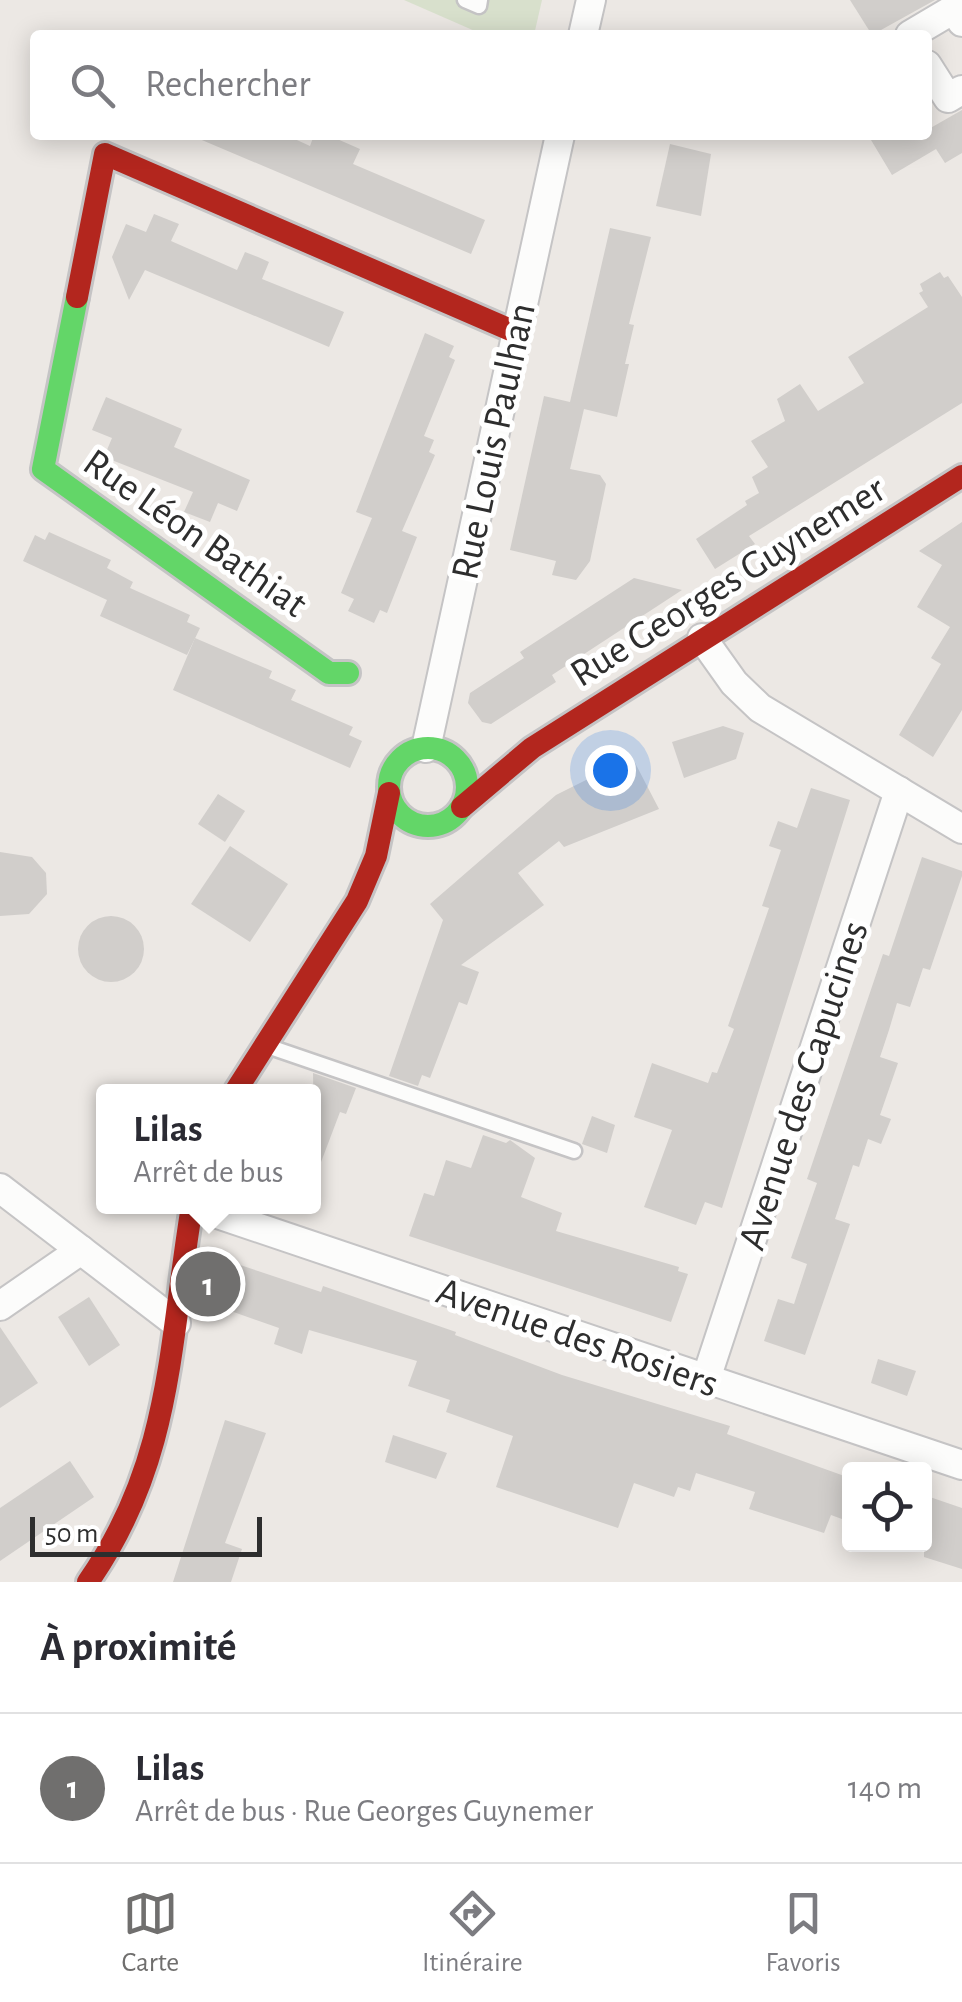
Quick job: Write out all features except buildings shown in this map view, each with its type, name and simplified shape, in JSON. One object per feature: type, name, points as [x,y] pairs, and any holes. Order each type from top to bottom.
[{"type":"main road","name":"Rue Léon Bathiat","points":[[348,672],[330,673],[43,470],[105,154],[514,332]]},
{"type":"main road","name":"Rue Georges Guynemer","points":[[462,808],[532,748],[962,476]]},
{"type":"main road","name":"Rue Georges Guynemer","points":[[438,752],[497,758],[532,748]]},
{"type":"main road","points":[[239,1084],[342,928],[403,848],[462,808],[467,782],[438,752],[398,762],[376,856],[342,928]]},
{"type":"main road","points":[[389,792],[405,820],[417,826],[436,826]]},
{"type":"main road","points":[[88,1582],[118,1540],[145,1484],[160,1429],[192,1214]]},
{"type":"street","points":[[584,30],[591,0]]},
{"type":"street","points":[[918,30],[954,9],[962,22]]},
{"type":"street","points":[[932,73],[948,98],[962,90]]},
{"type":"street","name":"Rue Louis Paulhan","points":[[438,752],[514,332],[559,140]]},
{"type":"street","points":[[702,638],[724,670],[760,708],[962,829]]},
{"type":"street","name":"Avenue des Capucines","points":[[706,1379],[899,791]]},
{"type":"street","points":[[0,1188],[176,1323]]},
{"type":"street","name":"Avenue des Rosiers","points":[[217,1214],[962,1466]]},
{"type":"street","points":[[0,1306],[81,1250]]},
{"type":"lane","points":[[466,0],[478,6],[480,0]]},
{"type":"lane","points":[[262,1044],[574,1151]]},
{"type":"green space","points":[[404,0],[542,0],[535,30],[473,30]]},
{"type":"traffic: fast","points":[[77,297],[43,469],[329,673],[348,673]]},
{"type":"traffic: fast","points":[[420,748],[436,748],[461,765],[467,787],[461,809],[450,820],[436,826],[420,826],[395,809],[389,795],[389,779],[406,754],[420,748]]},
{"type":"traffic: jam","points":[[77,297],[105,154],[515,332]]},
{"type":"traffic: jam","points":[[462,807],[532,748],[962,476]]},
{"type":"traffic: jam","points":[[240,1084],[357,901],[376,856],[389,793]]},
{"type":"traffic: jam","points":[[88,1582],[116,1537],[152,1447],[171,1354],[191,1214]]},
{"type":"place","name":"Lilas","points":[[208,1284]]}]
